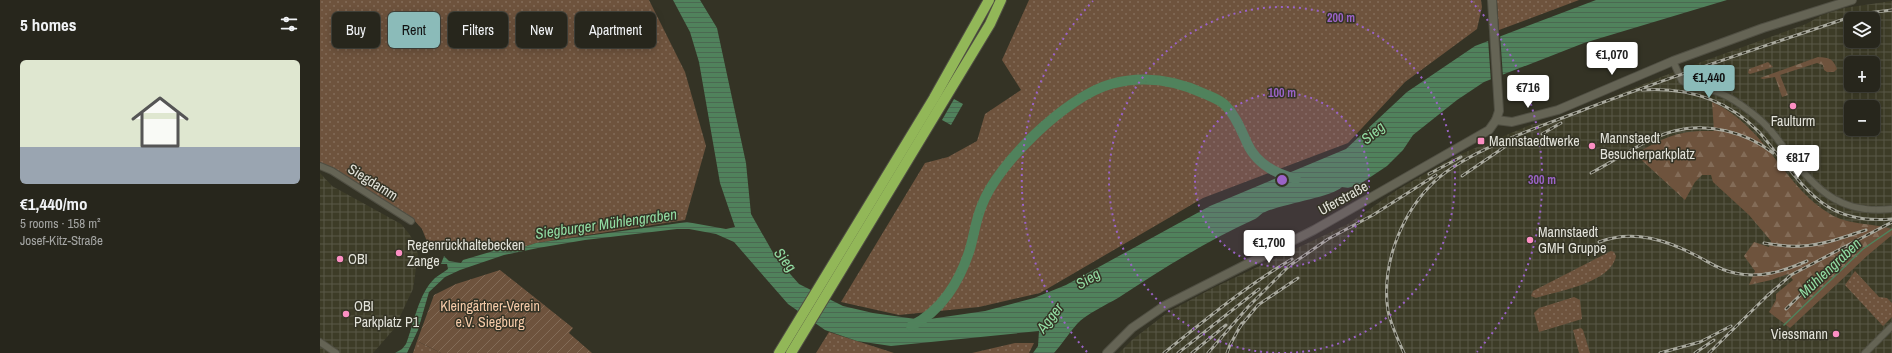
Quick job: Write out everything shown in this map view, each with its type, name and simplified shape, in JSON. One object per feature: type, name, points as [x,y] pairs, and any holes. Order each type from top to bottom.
[{"type":"highway","points":[[919,132],[989,0]]},
{"type":"highway","points":[[779,353],[796,335],[919,132],[990,24],[1001,0]]},
{"type":"highway","points":[[791,353],[796,335]]},
{"type":"street","name":"Uferstraße","points":[[1107,353],[1132,328],[1164,306],[1314,230],[1490,130],[1496,120],[1499,106],[1492,0]]},
{"type":"street","points":[[1496,120],[1512,122],[1558,110],[1673,61],[1763,28],[1852,0]]},
{"type":"street","points":[[1673,61],[1682,81],[1718,92],[1730,98],[1759,119],[1811,182],[1828,196],[1844,204],[1862,209],[1892,210]]},
{"type":"street","name":"Siegdamm","points":[[320,166],[332,171],[411,221]]},
{"type":"street","points":[[1865,353],[1892,326]]},
{"type":"street","points":[[320,342],[336,353]]},
{"type":"shaded area","points":[[1892,1],[1892,353],[1119,353],[1132,340],[1168,312],[1211,289],[1348,224],[1397,190],[1456,156],[1530,125],[1553,121],[1671,73],[1806,24],[1822,15],[1844,8]]},
{"type":"shaded area","points":[[320,173],[332,186],[401,224],[410,235],[418,254],[413,289],[394,329],[373,353],[320,353]]},
{"type":"green space","points":[[320,0],[649,0],[655,12],[575,12],[575,48],[656,48],[656,14],[685,72],[706,146],[685,220],[536,243],[524,247],[507,246],[430,249],[422,229],[413,219],[320,162]]},
{"type":"green space","points":[[1029,0],[1481,0],[1482,7],[1477,29],[1405,82],[1348,143],[1203,198],[1040,293],[979,307],[899,315],[841,302],[925,163],[948,157],[977,141],[985,114],[1021,90],[1002,60]]},
{"type":"green space","points":[[1497,0],[1579,0],[1499,30]]},
{"type":"green space","points":[[1818,57],[1830,59],[1837,69],[1834,72],[1827,72],[1824,70],[1823,65],[1817,63],[1780,75],[1788,95],[1782,97],[1775,77],[1760,78]]},
{"type":"green space","points":[[1768,62],[1773,67],[1750,74],[1748,73],[1749,69]]},
{"type":"green space","points":[[1712,102],[1731,113],[1746,126],[1760,140],[1799,188],[1813,202],[1830,214],[1837,218],[1852,222],[1892,229],[1892,235],[1868,255],[1790,328],[1769,312],[1776,300],[1776,294],[1793,280],[1788,274],[1749,285],[1755,271],[1744,256],[1754,242],[1769,247],[1771,241],[1749,215],[1713,182],[1711,175],[1702,175],[1695,182],[1685,200],[1635,154],[1655,143],[1681,133],[1714,131]]},
{"type":"green space","points":[[1611,251],[1614,252],[1616,256],[1612,265],[1604,273],[1594,279],[1570,289],[1536,298],[1531,296],[1533,291]]},
{"type":"green space","name":"Kleingärtner-Verein e.V. Siegburg","points":[[500,270],[573,328],[569,333],[592,353],[441,353],[417,341],[434,295],[456,284]]},
{"type":"green space","points":[[1855,271],[1879,297],[1887,298],[1892,303],[1892,317],[1883,326],[1845,285]]},
{"type":"green space","points":[[1574,297],[1580,300],[1582,319],[1539,332],[1534,313],[1539,308]]},
{"type":"green space","points":[[1581,328],[1583,330],[1590,353],[1579,353],[1573,330]]},
{"type":"green space","points":[[829,332],[894,353],[816,353]]},
{"type":"green space","points":[[417,341],[441,353],[413,353]]},
{"type":"green space","points":[[1015,343],[1034,343],[1029,353],[972,353]]},
{"type":"water","points":[[673,0],[700,0],[717,28],[746,163],[751,214],[776,258],[799,284],[843,306],[873,313],[923,320],[985,311],[1034,298],[1066,285],[1210,206],[1346,149],[1407,92],[1475,46],[1596,0],[1727,0],[1584,43],[1484,82],[1457,100],[1413,135],[1403,150],[1387,166],[1360,184],[1348,188],[1342,187],[1337,191],[1328,194],[1273,209],[1202,246],[1081,320],[1054,353],[1033,353],[1038,346],[1039,331],[891,346],[857,341],[825,330],[788,304],[734,242],[716,234],[689,229],[677,229],[585,240],[538,248],[504,255],[460,270],[445,277],[429,292],[418,330],[407,353],[395,353],[402,349],[406,344],[424,292],[435,278],[448,269],[447,264],[441,264],[444,256],[449,261],[461,263],[463,260],[490,252],[498,247],[524,247],[536,243],[687,222],[726,229],[735,227],[720,183],[699,62],[690,32]]},
{"type":"water","points":[[954,99],[963,104],[951,125],[942,120]]},
{"type":"pier","points":[[1500,34],[1503,77],[1491,82],[1488,39]]},
{"type":"waterway","points":[[911,326],[931,313],[955,284],[966,261],[980,210],[990,188],[1018,151],[1055,116],[1093,91],[1111,84],[1123,81],[1159,80],[1182,85],[1216,99],[1224,104],[1233,114],[1251,150],[1261,162],[1274,171],[1296,179]]},
{"type":"waterway","name":"Mühlengraben","points":[[1784,325],[1863,249],[1892,229]]},
{"type":"railway","points":[[1404,353],[1388,311],[1387,277],[1390,260],[1395,244],[1410,212],[1419,198],[1444,173],[1481,151],[1617,97],[1859,14],[1892,10]]},
{"type":"railway","points":[[1642,90],[1690,93],[1719,103],[1746,120],[1758,131],[1801,183],[1825,205],[1838,212],[1854,217],[1892,219]]},
{"type":"railway","points":[[1542,134],[1561,123]]},
{"type":"railway","points":[[1591,173],[1653,139],[1687,128],[1713,128],[1739,134],[1751,139],[1773,153]]},
{"type":"railway","points":[[1462,176],[1506,146]]},
{"type":"railway","points":[[1429,174],[1461,157]]},
{"type":"railway","points":[[1208,353],[1248,307],[1289,266],[1328,239],[1373,215],[1436,175]]},
{"type":"railway","points":[[1709,353],[1767,296],[1791,275],[1892,222]]},
{"type":"railway","points":[[1764,243],[1787,246],[1818,244],[1866,230]]},
{"type":"railway","points":[[1599,242],[1625,236],[1650,238],[1663,241],[1687,251],[1730,272],[1744,275],[1772,273],[1807,261]]},
{"type":"railway","points":[[1786,309],[1849,247]]},
{"type":"railway","points":[[1164,353],[1242,292],[1292,259]]},
{"type":"railway","points":[[1239,328],[1258,305],[1298,278]]},
{"type":"railway","points":[[1178,353],[1259,289]]},
{"type":"railway","points":[[1227,353],[1242,323]]},
{"type":"railway","points":[[1192,353],[1226,325]]},
{"type":"railway","points":[[1660,353],[1700,342],[1731,326]]},
{"type":"railway","points":[[1695,353],[1714,340]]},
{"type":"place","name":"Faulturm","points":[[1793,106]]},
{"type":"place","name":"Mannstaedtwerke","points":[[1481,141]]},
{"type":"place","name":"Mannstaedt Besucherparkplatz","points":[[1592,146]]},
{"type":"place","name":"Mannstaedt GMH Gruppe","points":[[1530,240]]},
{"type":"place","name":"Regenrückhaltebecken Zange","points":[[399,253]]},
{"type":"place","name":"OBI","points":[[340,259]]},
{"type":"place","name":"OBI Parkplatz P1","points":[[346,314]]},
{"type":"place","name":"Viessmann","points":[[1836,334]]},
{"type":"water label","name":"Sieg","points":[[1373,133]]},
{"type":"water label","name":"Siegburger Mühlengraben","points":[[606,224]]},
{"type":"water label","name":"Sieg","points":[[785,260]]},
{"type":"water label","name":"Sieg","points":[[1088,279]]},
{"type":"water label","name":"Agger","points":[[1050,318]]}]
